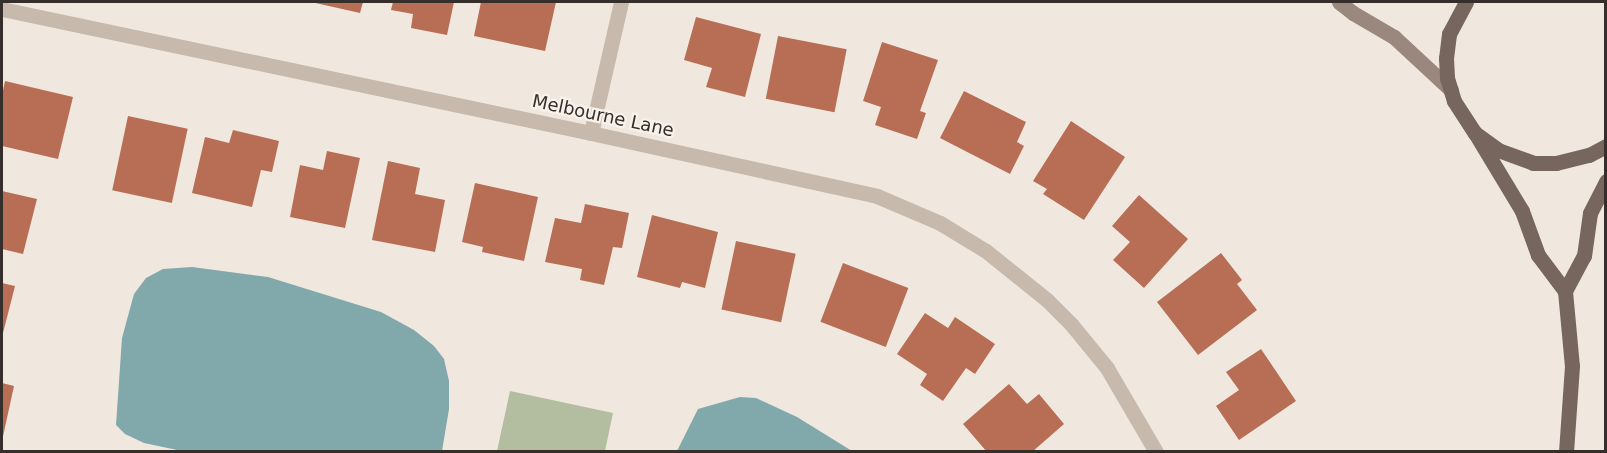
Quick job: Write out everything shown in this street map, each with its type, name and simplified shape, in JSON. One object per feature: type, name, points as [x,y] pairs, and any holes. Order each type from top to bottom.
[{"type":"main road","points":[[1466,2],[1449,34],[1446,58],[1451,90],[1463,118],[1475,133],[1522,211],[1538,255],[1565,291],[1572,366],[1566,452]]},
{"type":"main road","points":[[1475,133],[1498,150],[1533,162],[1556,164],[1589,155],[1605,146]]},
{"type":"main road","points":[[1565,291],[1584,256],[1590,213],[1605,181]]},
{"type":"street","points":[[591,133],[621,2]]},
{"type":"street","points":[[1339,2],[1353,14],[1394,37],[1451,90]]},
{"type":"street","name":"Melbourne Lane","points":[[2,9],[591,133],[877,196],[940,223],[986,251],[1047,300],[1089,345],[1125,398],[1156,452]]},
{"type":"green space","points":[[510,391],[613,413],[605,451],[497,451]]},
{"type":"water","points":[[192,267],[268,277],[381,312],[414,330],[434,346],[444,359],[449,381],[449,409],[442,451],[182,451],[144,443],[125,434],[116,425],[122,338],[134,294],[146,278],[163,269]]},
{"type":"water","points":[[740,397],[756,398],[797,417],[852,451],[677,451],[698,409]]},
{"type":"building","points":[[311,2],[363,2],[360,13]]},
{"type":"building","points":[[393,2],[454,2],[447,35],[411,28],[413,14],[391,10]]},
{"type":"building","points":[[481,2],[556,2],[545,51],[474,36]]},
{"type":"building","points":[[696,17],[761,34],[745,97],[706,87],[712,68],[684,60]]},
{"type":"building","points":[[778,36],[847,49],[835,112],[766,99]]},
{"type":"building","points":[[882,42],[938,60],[920,111],[926,113],[917,139],[875,125],[881,107],[863,101]]},
{"type":"building","points":[[5,81],[73,97],[58,159],[2,146],[2,95]]},
{"type":"building","points":[[964,91],[1026,122],[1017,142],[1024,146],[1010,174],[940,138]]},
{"type":"building","points":[[128,116],[188,129],[172,203],[112,190]]},
{"type":"building","points":[[1071,121],[1125,157],[1084,220],[1043,194],[1047,189],[1033,181]]},
{"type":"building","points":[[233,130],[279,141],[272,172],[261,170],[252,207],[192,193],[205,137],[229,143]]},
{"type":"building","points":[[327,151],[360,158],[345,228],[290,217],[300,165],[323,170]]},
{"type":"building","points":[[388,161],[420,168],[415,194],[445,200],[435,252],[372,240]]},
{"type":"building","points":[[475,183],[538,197],[524,261],[482,252],[483,247],[462,242]]},
{"type":"building","points":[[2,191],[37,199],[23,254],[2,249]]},
{"type":"building","points":[[1139,195],[1188,239],[1144,288],[1113,260],[1130,242],[1112,226]]},
{"type":"building","points":[[585,204],[629,213],[622,248],[613,247],[604,285],[580,280],[582,269],[545,262],[555,218],[581,223]]},
{"type":"building","points":[[652,215],[718,232],[705,288],[682,282],[680,288],[637,277]]},
{"type":"building","points":[[736,241],[796,254],[781,322],[721,309]]},
{"type":"building","points":[[1221,253],[1242,280],[1237,284],[1257,310],[1198,355],[1157,302]]},
{"type":"building","points":[[843,263],[908,288],[886,347],[820,322]]},
{"type":"building","points":[[2,283],[15,286],[2,337]]},
{"type":"building","points":[[925,313],[948,328],[955,317],[995,344],[975,374],[966,368],[943,401],[920,385],[927,374],[897,354]]},
{"type":"building","points":[[1261,349],[1296,401],[1239,440],[1216,406],[1239,390],[1226,372]]},
{"type":"building","points":[[2,383],[14,386],[2,441]]},
{"type":"building","points":[[1009,384],[1027,404],[1039,394],[1064,424],[1032,452],[987,452],[963,424]]}]
